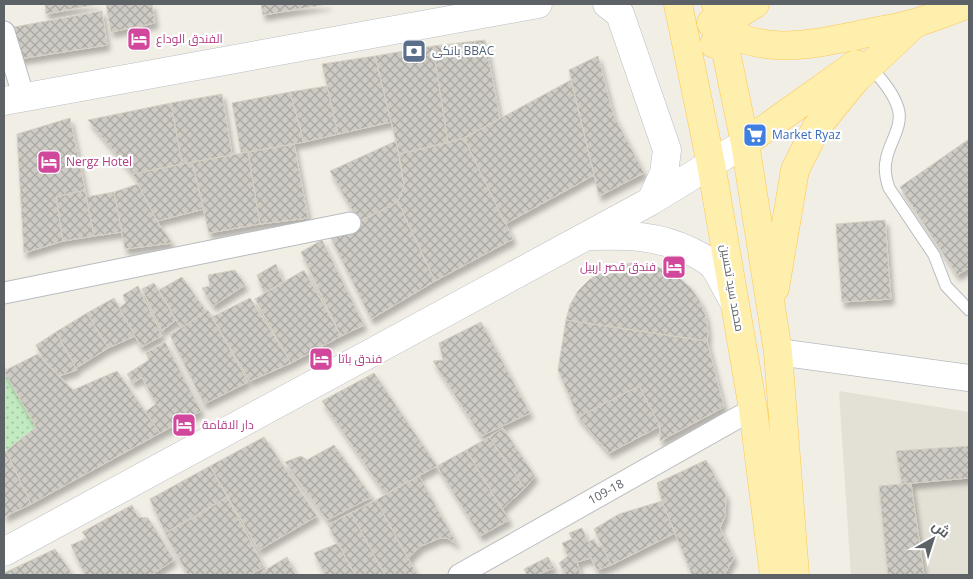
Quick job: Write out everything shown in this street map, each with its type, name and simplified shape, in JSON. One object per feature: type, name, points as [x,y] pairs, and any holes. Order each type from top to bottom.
[{"type":"main road","points":[[14,100],[500,7],[538,4]]},
{"type":"main road","points":[[607,4],[620,14],[667,150],[664,173],[651,201]]},
{"type":"main road","name":"محمد سید تحسین","points":[[678,4],[711,164],[753,410],[774,575]]},
{"type":"main road","points":[[690,4],[707,21],[722,30],[746,40],[770,45],[794,46],[818,44],[915,23],[969,4]]},
{"type":"main road","points":[[716,4],[745,143],[778,352],[795,575]]},
{"type":"main road","points":[[703,125],[702,81],[708,54],[722,30],[743,10],[755,4]]},
{"type":"main road","points":[[771,311],[795,170],[816,128],[856,79],[915,23]]},
{"type":"main road","points":[[4,552],[651,201],[745,143],[915,23]]},
{"type":"main road","points":[[588,236],[654,238],[674,243],[698,255],[714,266],[735,304]]},
{"type":"street","points":[[4,32],[14,100]]},
{"type":"street","points":[[4,293],[350,223]]},
{"type":"street","points":[[778,352],[969,378]]},
{"type":"street","name":"109-18","points":[[458,575],[753,410]]},
{"type":"lane","points":[[870,66],[888,87],[899,109],[898,128],[886,160],[885,175],[889,188],[934,255],[946,286],[969,310]]},
{"type":"shaded area","points":[[839,391],[969,412],[969,575],[851,575]]},
{"type":"green space","points":[[4,364],[36,427],[6,451],[4,446]]},
{"type":"building","points":[[45,4],[98,4],[46,14]]},
{"type":"building","points":[[106,4],[152,4],[155,23],[111,32]]},
{"type":"building","points":[[261,4],[328,4],[263,15]]},
{"type":"building","points":[[102,11],[107,45],[19,59],[14,27]]},
{"type":"building","points":[[485,40],[500,119],[464,138],[448,143],[433,46]]},
{"type":"building","points":[[433,46],[448,143],[399,154],[375,56]]},
{"type":"building","points":[[375,56],[391,122],[338,134],[322,64]]},
{"type":"building","points":[[598,56],[613,114],[644,173],[599,196],[569,70]]},
{"type":"building","points":[[571,80],[594,175],[505,224],[464,138]]},
{"type":"building","points":[[327,86],[338,134],[304,142],[290,92]]},
{"type":"building","points":[[290,92],[304,142],[241,153],[232,103]]},
{"type":"building","points":[[222,94],[232,155],[182,164],[171,103]]},
{"type":"building","points":[[171,103],[182,164],[133,174],[88,120]]},
{"type":"building","name":"Nergz Hotel","points":[[70,118],[85,190],[56,197],[63,241],[24,253],[17,134]]},
{"type":"building","points":[[464,138],[513,239],[435,281],[398,202],[404,185],[399,154]]},
{"type":"building","points":[[969,139],[969,268],[957,275],[900,187]]},
{"type":"building","points":[[396,141],[404,185],[398,202],[359,222],[330,171]]},
{"type":"building","points":[[294,144],[308,218],[260,224],[248,152]]},
{"type":"building","points":[[248,152],[260,224],[209,233],[192,162]]},
{"type":"building","points":[[192,162],[204,209],[157,221],[133,174]]},
{"type":"building","points":[[138,184],[157,221],[172,243],[125,249],[114,192]]},
{"type":"building","points":[[85,190],[94,236],[63,241],[56,197]]},
{"type":"building","points":[[114,192],[122,232],[94,236],[86,197]]},
{"type":"building","points":[[398,202],[435,281],[371,319],[330,236]]},
{"type":"building","points":[[885,220],[891,299],[842,302],[836,224]]},
{"type":"building","points":[[322,240],[364,325],[341,336],[301,252]]},
{"type":"building","points":[[632,263],[648,264],[663,269],[677,276],[690,287],[700,301],[706,317],[707,341],[566,320],[570,305],[578,291],[589,280],[602,271]]},
{"type":"building","points":[[276,264],[283,282],[264,293],[257,275]]},
{"type":"building","points":[[235,270],[245,285],[213,306],[202,288],[210,286],[208,275]]},
{"type":"building","points":[[304,270],[341,336],[291,363],[255,299]]},
{"type":"building","points":[[182,277],[206,311],[181,328],[159,290]]},
{"type":"building","points":[[154,283],[176,320],[162,331],[142,289]]},
{"type":"building","points":[[138,286],[162,336],[141,347],[119,308],[126,303],[123,295]]},
{"type":"building","points":[[114,298],[135,336],[108,348],[87,313]]},
{"type":"building","points":[[250,298],[291,363],[250,381],[212,317]]},
{"type":"building","points":[[208,310],[248,382],[204,404],[170,335]]},
{"type":"building","points":[[87,313],[108,348],[76,368],[56,332]]},
{"type":"building","points":[[566,320],[707,341],[724,407],[660,441],[660,426],[639,386],[578,417],[558,370]]},
{"type":"building","points":[[481,322],[530,413],[481,436],[433,361],[443,360],[439,343]]},
{"type":"building","points":[[56,332],[77,370],[59,376],[44,361],[36,345]]},
{"type":"building","points":[[165,342],[201,411],[160,433],[145,412],[156,404],[142,377],[133,383],[127,374],[149,360],[146,353]]},
{"type":"building","points":[[38,354],[73,390],[117,371],[160,433],[31,504],[6,451],[36,427],[4,371]]},
{"type":"building","points":[[374,373],[437,466],[385,494],[322,401]]},
{"type":"building","points":[[639,386],[660,426],[609,453],[578,417]]},
{"type":"building","points":[[503,428],[535,476],[525,488],[489,437]]},
{"type":"building","points":[[264,437],[317,516],[259,550],[210,466]]},
{"type":"building","points":[[489,437],[525,488],[502,509],[466,450]]},
{"type":"building","points":[[334,445],[372,497],[327,520],[285,462],[301,456],[307,460]]},
{"type":"building","points":[[969,446],[969,478],[902,484],[896,451]]},
{"type":"building","points":[[466,450],[509,520],[480,536],[437,466]]},
{"type":"building","points":[[6,451],[31,504],[4,517],[4,452]]},
{"type":"building","points":[[706,460],[726,496],[725,516],[720,528],[734,558],[724,575],[692,575],[662,501],[657,483]]},
{"type":"building","points":[[210,466],[227,497],[199,515],[165,533],[150,499]]},
{"type":"building","points":[[419,476],[457,544],[447,538],[440,538],[421,546],[408,559],[376,500]]},
{"type":"building","points":[[911,483],[924,575],[888,575],[879,486]]},
{"type":"building","points":[[227,497],[264,567],[249,575],[188,575],[165,533]]},
{"type":"building","points":[[376,500],[415,571],[407,575],[385,575],[351,513]]},
{"type":"building","points":[[662,501],[675,533],[611,565],[594,529],[619,514]]},
{"type":"building","points":[[132,505],[138,517],[148,518],[174,560],[151,575],[85,575],[71,545],[87,538],[82,532]]},
{"type":"building","points":[[351,513],[385,575],[355,575],[328,525]]},
{"type":"building","points":[[582,528],[588,542],[594,539],[598,547],[602,545],[611,565],[597,570],[591,558],[577,562],[581,575],[566,575],[559,563],[568,556],[562,543],[572,539],[569,533]]},
{"type":"building","points":[[338,543],[355,575],[325,575],[314,553]]},
{"type":"building","points":[[55,549],[73,575],[4,575],[4,573]]},
{"type":"building","points":[[287,557],[296,575],[264,575],[262,572]]},
{"type":"building","points":[[548,557],[554,568],[540,575],[527,575],[524,569]]},
{"type":"place","name":"الفندق الوداع","points":[[139,39]]},
{"type":"place","name":"بانکی BBAC","points":[[414,51]]},
{"type":"place","name":"Market Ryaz","points":[[755,135]]},
{"type":"place","name":"Nergz Hotel","points":[[49,162]]},
{"type":"place","name":"فندق قصر اربيل","points":[[674,267]]},
{"type":"place","name":"فندق باتا","points":[[321,359]]},
{"type":"place","name":"دار الاقامة","points":[[184,425]]}]
